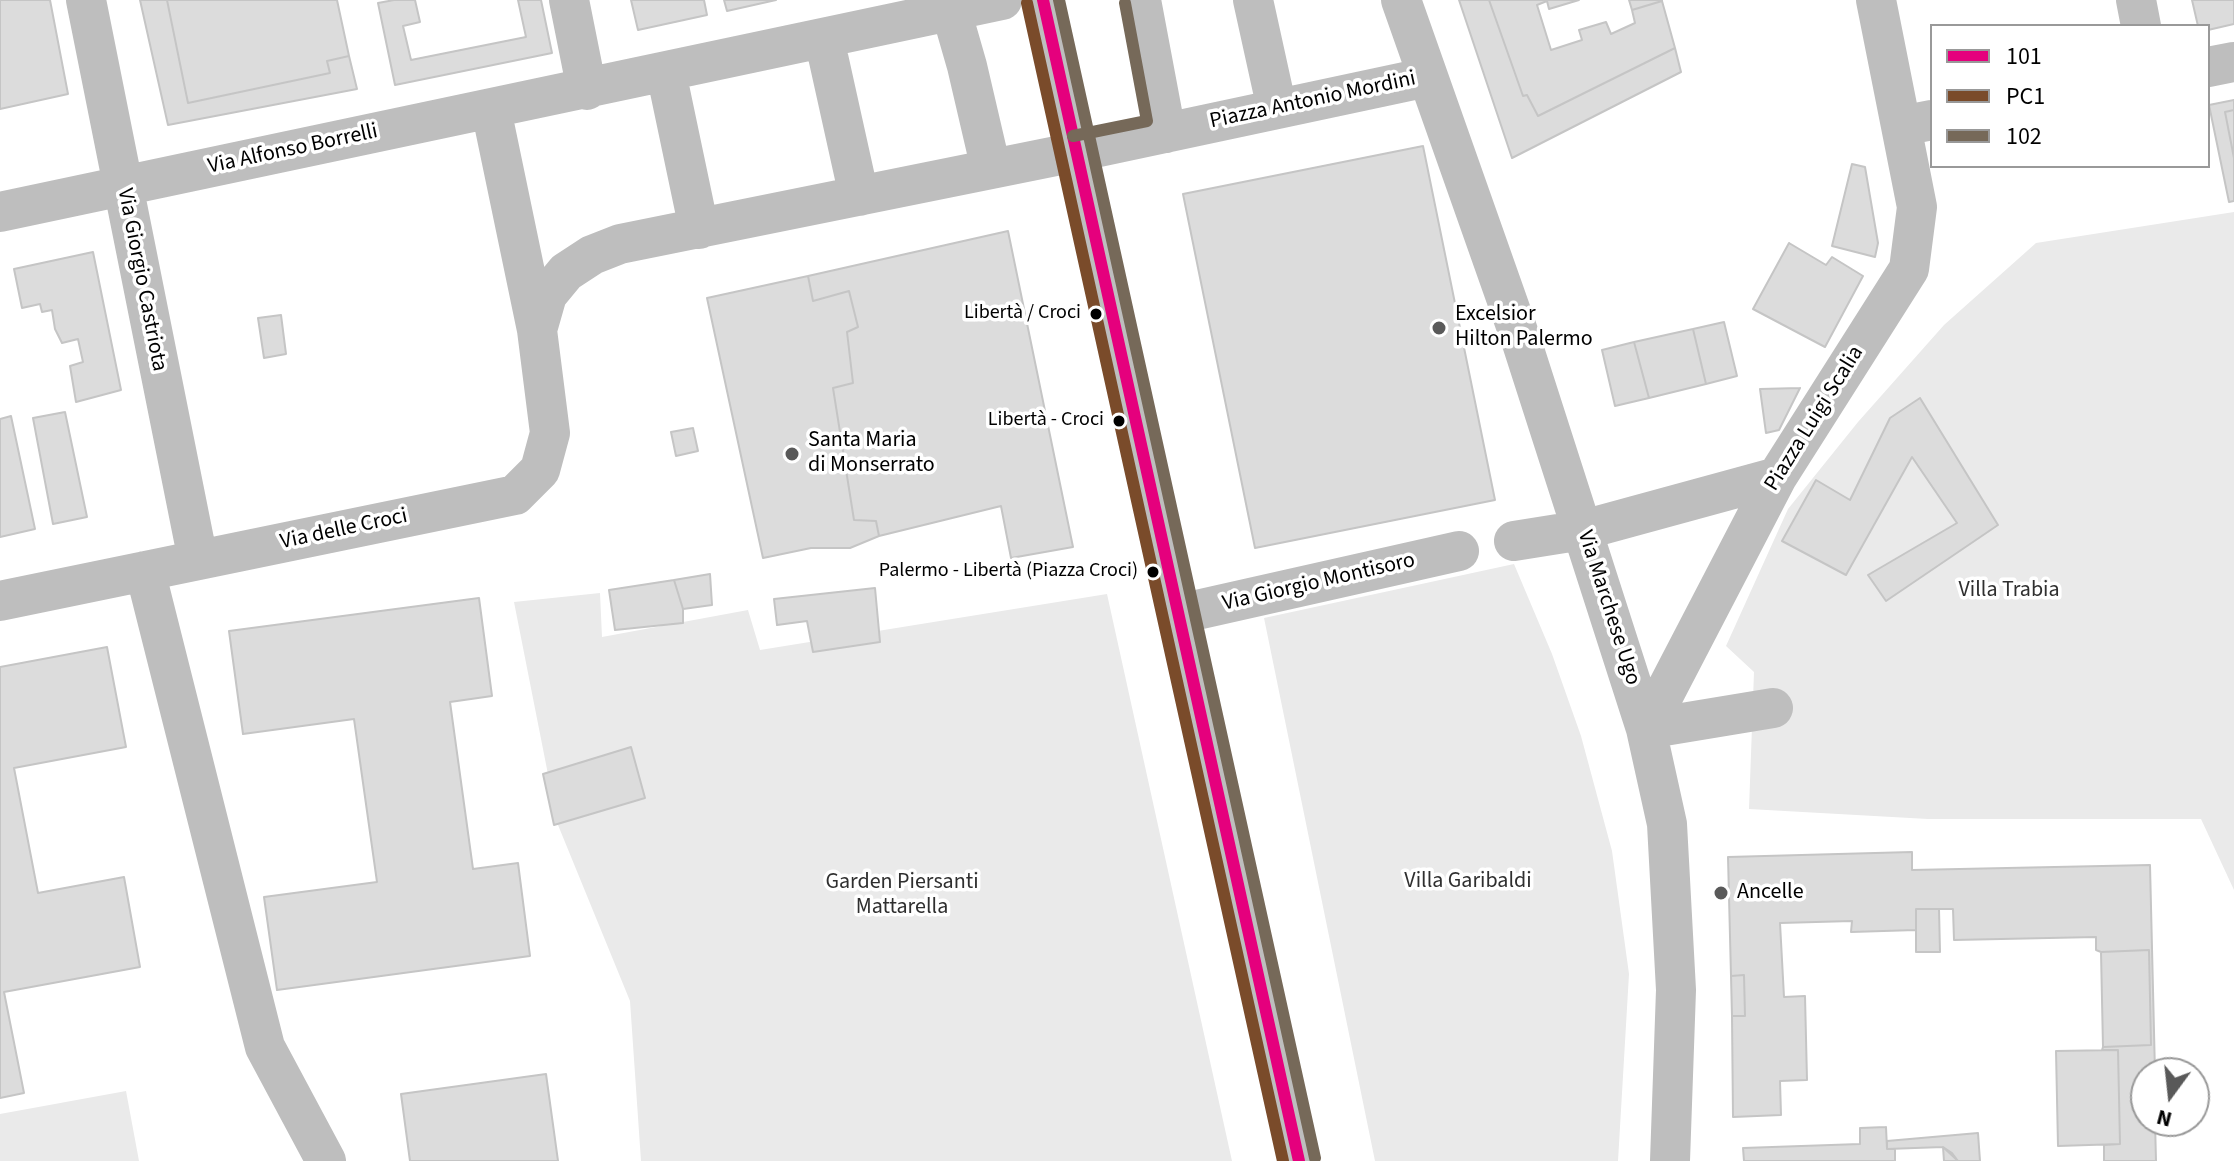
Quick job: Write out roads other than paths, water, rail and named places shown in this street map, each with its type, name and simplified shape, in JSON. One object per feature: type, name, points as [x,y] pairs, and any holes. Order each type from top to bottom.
[{"type":"street","name":"Via Giorgio Castriota","points":[[86,0],[198,560]]},
{"type":"street","points":[[569,0],[587,90]]},
{"type":"street","name":"Via Alfonso Borrelli","points":[[0,212],[587,90],[824,38],[949,5],[1002,0]]},
{"type":"street","points":[[1043,0],[1299,1161]]},
{"type":"street","points":[[1141,0],[1166,133]]},
{"type":"street","points":[[1253,0],[1277,109]]},
{"type":"street","name":"Piazza Antonio Mordini","points":[[537,330],[547,295],[566,272],[592,255],[620,244],[1428,77],[1401,0]]},
{"type":"street","name":"Piazza Luigi Scalia","points":[[1646,729],[1777,477],[1909,269],[1917,207],[1916,123],[1876,0]]},
{"type":"street","points":[[2136,0],[2141,24]]},
{"type":"street","points":[[949,5],[991,169]]},
{"type":"street","points":[[824,38],[859,196]]},
{"type":"street","points":[[2210,67],[2234,62]]},
{"type":"street","points":[[666,72],[699,229]]},
{"type":"street","name":"Via Marchese Ugo","points":[[1428,77],[1521,340],[1646,729],[1668,839],[1676,990],[1670,1161]]},
{"type":"street","name":"Via delle Croci","points":[[0,601],[515,495],[540,470],[550,433],[537,330],[491,109]]},
{"type":"street","points":[[1514,541],[1583,530],[1777,477]]},
{"type":"street","name":"Via Giorgio Montisoro","points":[[1179,614],[1459,551]]},
{"type":"street","points":[[145,571],[265,1047],[326,1161]]},
{"type":"street","points":[[1646,729],[1773,708]]},
{"type":"place","name":"Libertà / Croci","points":[[1096,314]]},
{"type":"place","name":"Excelsior Hilton Palermo","points":[[1439,328]]},
{"type":"place","name":"Libertà - Croci","points":[[1119,421]]},
{"type":"place","name":"Santa Maria di Monserrato","points":[[792,454]]},
{"type":"place","name":"Palermo - Libertà (Piazza Croci)","points":[[1153,572]]},
{"type":"place","name":"Ancelle","points":[[1721,893]]},
{"type":"park label","name":"Villa Trabia","points":[[2009,591]]},
{"type":"park label","name":"Villa Garibaldi","points":[[1468,882]]},
{"type":"park label","name":"Garden Piersanti Mattarella","points":[[902,896]]}]
